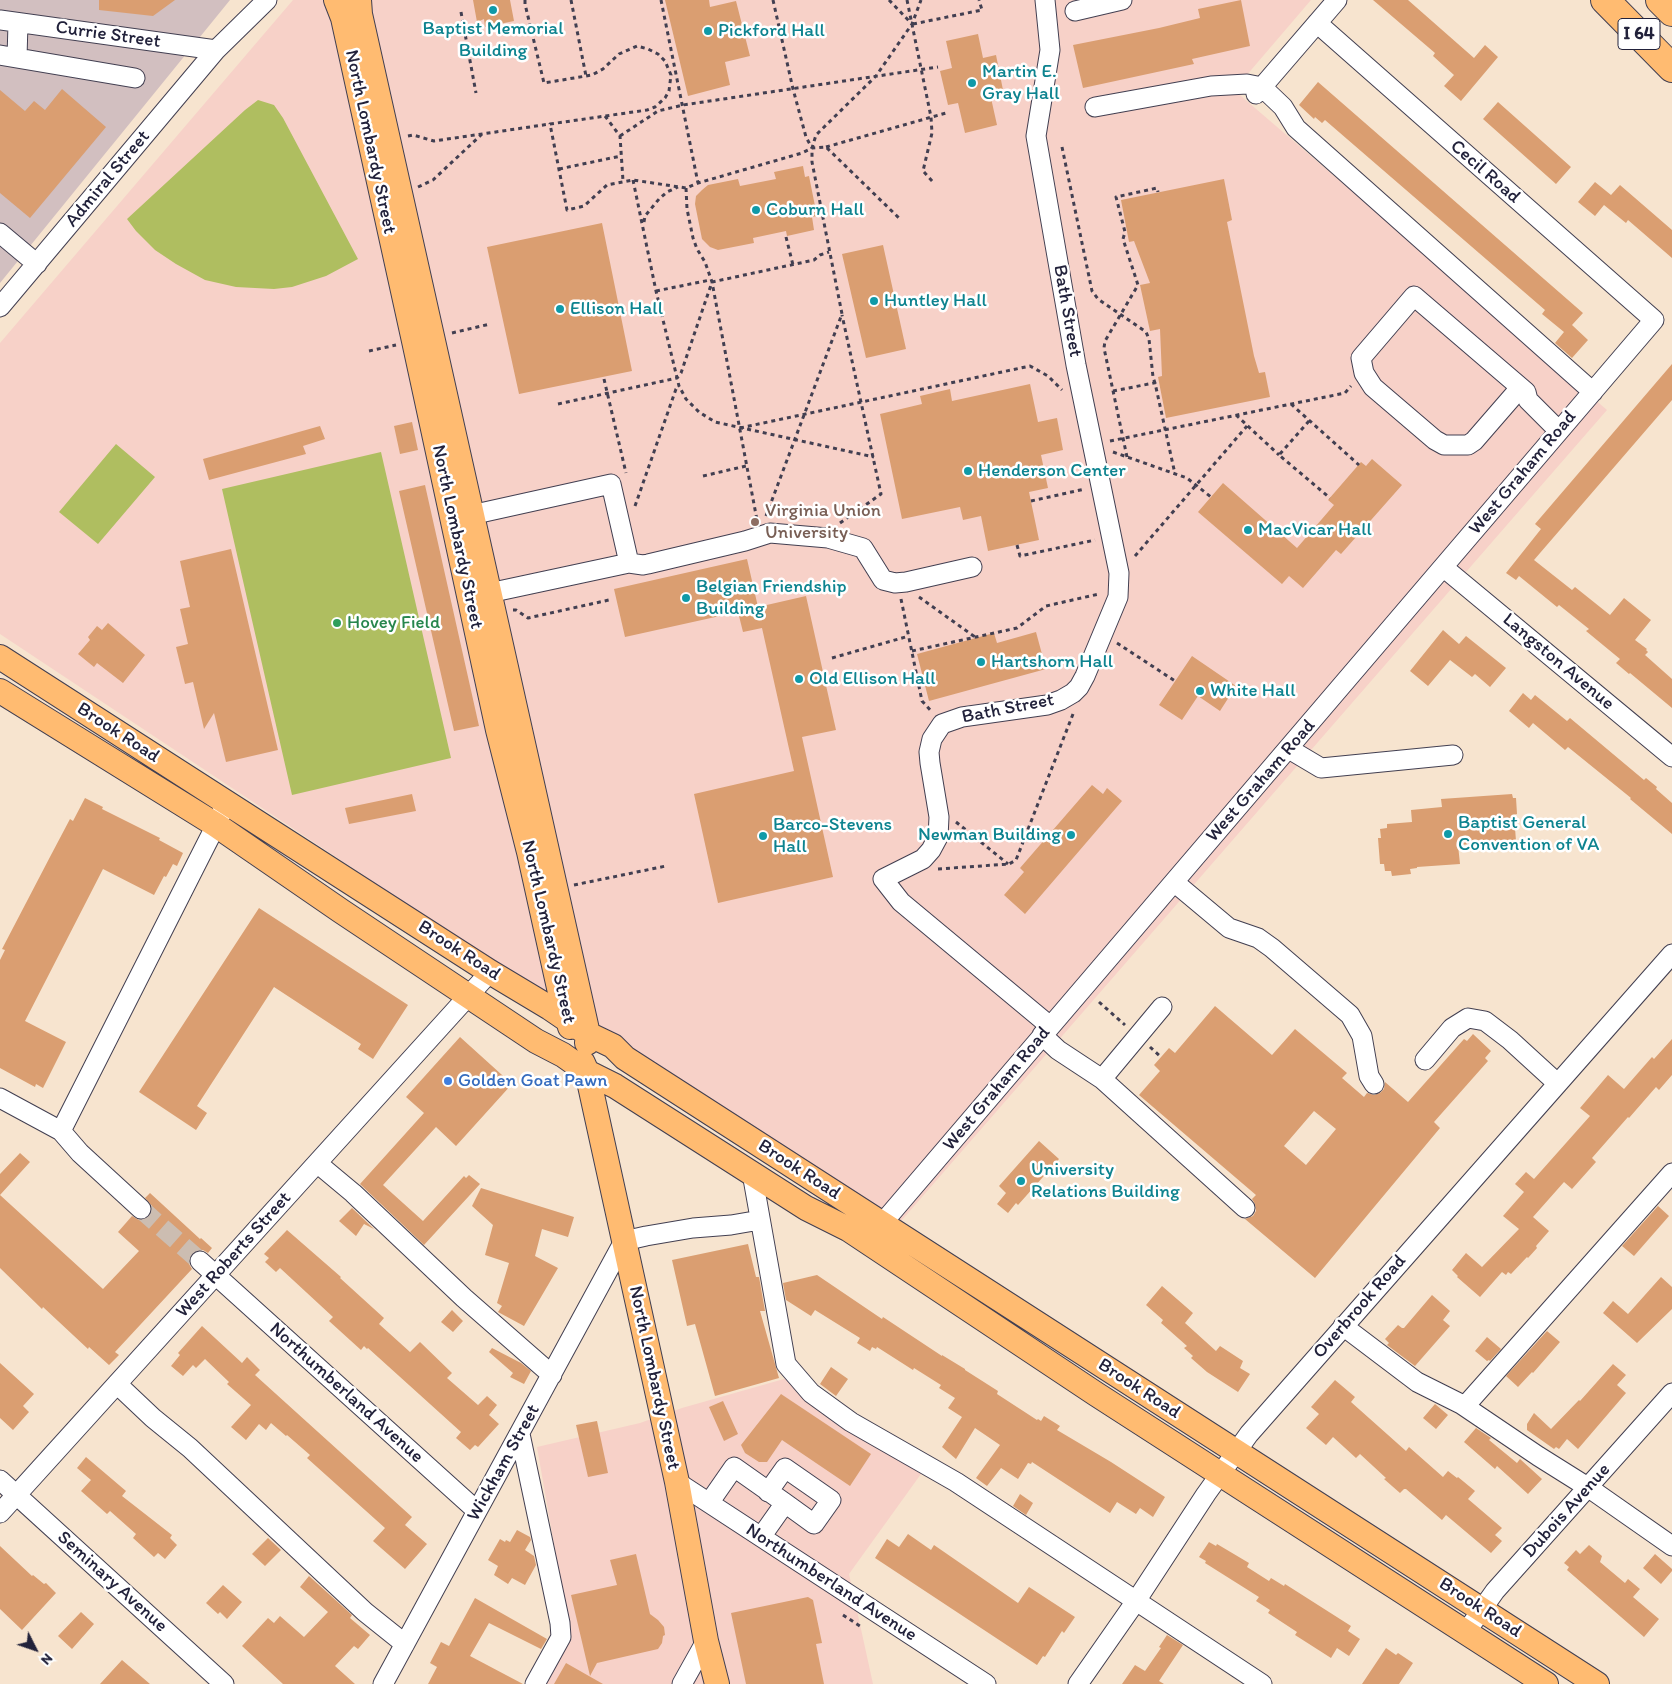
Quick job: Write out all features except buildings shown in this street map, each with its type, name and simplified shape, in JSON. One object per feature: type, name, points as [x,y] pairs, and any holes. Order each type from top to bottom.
[{"type":"highway","name":"I 64","points":[[1605,0],[1672,68]]},
{"type":"highway","name":"I 64","points":[[1660,0],[1672,12]]},
{"type":"main road","name":"North Lombardy Street","points":[[336,0],[342,18],[414,341],[498,730],[529,852],[568,1021],[587,1072],[677,1482],[706,1641],[717,1684]]},
{"type":"main road","name":"North Lombardy Street","points":[[359,0],[360,14],[488,593],[588,1034],[587,1072]]},
{"type":"main road","name":"Brook Road","points":[[0,657],[490,972],[550,1008],[588,1034],[613,1046],[625,1058],[1597,1684]]},
{"type":"main road","name":"Brook Road","points":[[0,691],[216,825],[468,997],[563,1055],[587,1072],[616,1086],[806,1208],[848,1230],[1096,1394],[1546,1684]]},
{"type":"street","name":"Admiral Street","points":[[216,50],[248,0]]},
{"type":"street","name":"Admiral Street","points":[[0,307],[216,50],[267,0]]},
{"type":"street","name":"Bath Street","points":[[1045,0],[1050,50],[1036,136],[1076,366],[1119,573],[1118,598],[1085,676],[1079,687],[1073,692],[1061,700],[1046,705],[962,717],[942,724],[932,740],[930,752],[930,763],[939,817],[940,828],[938,837],[931,850],[923,859],[883,879],[901,902],[1046,1030]]},
{"type":"street","points":[[1075,11],[1122,0]]},
{"type":"street","points":[[1259,90],[1337,0]]},
{"type":"street","name":"Currie Street","points":[[9,22],[216,50]]},
{"type":"street","points":[[9,22],[9,57],[136,78]]},
{"type":"street","name":"Cecil Road","points":[[1317,23],[1654,320]]},
{"type":"street","points":[[1094,107],[1211,86],[1247,84],[1259,90],[1283,107],[1296,128],[1593,392]]},
{"type":"street","points":[[0,233],[37,264]]},
{"type":"street","points":[[1523,390],[1474,441],[1468,445],[1444,445],[1435,440],[1373,387],[1364,373],[1361,358],[1414,296],[1523,390],[1528,400],[1564,426]]},
{"type":"street","name":"West Graham Road","points":[[866,1242],[1654,320]]},
{"type":"street","points":[[471,515],[611,484],[629,563]]},
{"type":"street","points":[[488,593],[629,563],[642,565],[675,558],[745,542],[770,533],[828,538],[863,548],[883,580],[895,583],[972,567]]},
{"type":"street","name":"Langston Avenue","points":[[1444,567],[1672,757]]},
{"type":"street","points":[[1289,749],[1321,768],[1453,755]]},
{"type":"street","points":[[61,1131],[226,803]]},
{"type":"street","points":[[1174,882],[1229,928],[1258,938],[1272,948],[1350,1015],[1362,1036],[1369,1076],[1374,1084]]},
{"type":"street","name":"Overbrook Road","points":[[1078,1684],[1248,1434],[1672,954]]},
{"type":"street","name":"West Roberts Street","points":[[0,1513],[490,972]]},
{"type":"street","points":[[1102,1078],[1162,1008]]},
{"type":"street","points":[[1424,1060],[1452,1028],[1468,1018],[1485,1021],[1510,1040],[1557,1083]]},
{"type":"street","points":[[1046,1030],[1058,1050],[1102,1078],[1245,1208]]},
{"type":"street","points":[[0,1098],[61,1131],[80,1153],[141,1209]]},
{"type":"street","points":[[317,1163],[353,1193],[464,1298],[552,1375]]},
{"type":"street","points":[[752,1173],[786,1364],[810,1393],[851,1422],[956,1482],[1262,1684]]},
{"type":"street","points":[[1464,1406],[1672,1173]]},
{"type":"street","points":[[624,1241],[665,1233],[760,1220]]},
{"type":"street","name":"Wickham Street","points":[[383,1684],[624,1241]]},
{"type":"street","name":"Northumberland Avenue","points":[[200,1261],[477,1512]]},
{"type":"street","points":[[1343,1326],[1417,1382],[1464,1406],[1589,1488],[1672,1546]]},
{"type":"street","points":[[117,1384],[153,1418],[190,1448],[365,1612],[405,1644]]},
{"type":"street","name":"Dubois Avenue","points":[[1466,1632],[1495,1591],[1672,1393]]},
{"type":"street","points":[[520,1434],[558,1614],[561,1637],[535,1684]]},
{"type":"street","points":[[709,1503],[734,1468],[768,1492],[814,1524],[831,1500],[785,1468],[768,1492]]},
{"type":"street","name":"Seminary Avenue","points":[[0,1480],[224,1684]]},
{"type":"street","name":"Northumberland Avenue","points":[[677,1482],[986,1684]]},
{"type":"street","points":[[761,1537],[784,1503]]},
{"type":"street","points":[[682,1684],[706,1641]]},
{"type":"path","points":[[525,0],[544,83],[597,73],[619,54],[637,46],[658,54],[665,61],[671,75],[669,91],[665,98],[657,109],[620,136]]},
{"type":"path","points":[[571,0],[586,76]]},
{"type":"path","points":[[661,0],[698,182]]},
{"type":"path","points":[[773,0],[793,89],[806,137],[812,148]]},
{"type":"path","points":[[888,0],[912,24]]},
{"type":"path","points":[[907,0],[931,117],[932,133],[923,171],[933,182]]},
{"type":"path","points":[[838,524],[881,494],[829,252],[812,162],[812,148],[816,135],[876,76],[912,24],[921,0]]},
{"type":"path","points":[[912,24],[982,10],[979,0]]},
{"type":"path","points":[[461,12],[476,93]]},
{"type":"path","points":[[402,137],[413,135],[434,141],[938,68]]},
{"type":"path","points":[[671,75],[676,74]]},
{"type":"path","points":[[550,124],[567,210],[584,206],[607,185],[633,180],[686,188],[698,182],[802,153],[812,148],[826,147],[946,113]]},
{"type":"path","points":[[605,116],[620,136],[624,181]]},
{"type":"path","points":[[414,189],[432,180],[482,134]]},
{"type":"path","points":[[826,147],[900,218]]},
{"type":"path","points":[[1062,147],[1092,291],[1098,299],[1146,332],[1149,339],[1153,377],[1157,383],[1175,474]]},
{"type":"path","points":[[559,169],[621,156]]},
{"type":"path","points":[[633,180],[656,291],[677,378],[686,399],[703,415],[715,422],[874,457]]},
{"type":"path","points":[[643,224],[645,216],[659,198],[678,187]]},
{"type":"path","points":[[686,188],[687,209],[693,238],[705,262],[711,281],[758,525]]},
{"type":"path","points":[[1127,457],[1104,348],[1105,341],[1138,285],[1123,239],[1125,232],[1116,197],[1157,188],[1158,192]]},
{"type":"path","points":[[786,237],[793,265]]},
{"type":"path","points":[[656,291],[793,265],[814,260],[820,255],[829,252]]},
{"type":"path","points":[[558,404],[677,378],[681,373],[711,281]]},
{"type":"path","points":[[763,522],[842,314]]},
{"type":"path","points":[[445,334],[490,324]]},
{"type":"path","points":[[370,351],[400,344]]},
{"type":"path","points":[[740,428],[1030,366],[1048,376],[1064,392]]},
{"type":"path","points":[[604,379],[628,480]]},
{"type":"path","points":[[1113,391],[1157,383]]},
{"type":"path","points":[[1105,442],[1345,393],[1354,383]]},
{"type":"path","points":[[633,497],[635,506],[676,389],[679,386]]},
{"type":"path","points":[[1291,404],[1359,465]]},
{"type":"path","points":[[1236,416],[1330,498]]},
{"type":"path","points":[[1279,455],[1309,420]]},
{"type":"path","points":[[1131,560],[1247,426]]},
{"type":"path","points":[[1109,451],[1187,478],[1211,497]]},
{"type":"path","points":[[703,476],[746,466]]},
{"type":"path","points":[[1031,501],[1086,489],[1087,497]]},
{"type":"path","points":[[1094,531],[1098,548]]},
{"type":"path","points":[[1017,545],[1020,556],[1096,540]]},
{"type":"path","points":[[916,594],[976,637]]},
{"type":"path","points":[[912,651],[1017,628],[1046,606],[1102,594]]},
{"type":"path","points":[[900,598],[922,701],[942,724]]},
{"type":"path","points":[[508,612],[516,610],[528,618],[609,600]]},
{"type":"path","points":[[832,658],[909,636]]},
{"type":"path","points":[[1111,639],[1175,681]]},
{"type":"path","points":[[923,859],[938,870],[1009,864],[1016,860],[1075,709]]},
{"type":"path","points":[[939,817],[949,816],[1009,864]]},
{"type":"path","points":[[568,886],[666,866]]},
{"type":"path","points":[[1099,1002],[1131,1030]]},
{"type":"path","points":[[1146,1043],[1161,1057]]},
{"type":"path","points":[[843,1615],[863,1628]]},
{"type":"shaded area","points":[[0,0],[230,0],[0,283]]},
{"type":"shaded area","name":"Virginia Union University","points":[[293,0],[1311,0],[1234,90],[1607,410],[895,1228],[0,634],[0,343]]},
{"type":"shaded area","points":[[798,1375],[921,1474],[849,1574],[873,1684],[543,1684],[570,1636],[537,1447],[640,1423],[682,1408]]},
{"type":"green space","points":[[258,100],[274,105],[283,118],[358,259],[326,276],[292,287],[274,289],[236,287],[205,280],[155,250],[127,219]]},
{"type":"green space","points":[[116,444],[155,477],[98,544],[59,512]]},
{"type":"green space","name":"Hovey Field","points":[[381,452],[451,758],[292,795],[222,489]]},
{"type":"tunnel","points":[[141,1209],[200,1261]]},
{"type":"place","name":"Baptist Memorial Building","points":[[493,10]]},
{"type":"place","name":"Pickford Hall","points":[[708,31]]},
{"type":"place","name":"Martin E. Gray Hall","points":[[972,83]]},
{"type":"place","name":"Coburn Hall","points":[[756,210]]},
{"type":"place","name":"Huntley Hall","points":[[874,301]]},
{"type":"place","name":"Ellison Hall","points":[[560,309]]},
{"type":"place","name":"Henderson Center","points":[[968,471]]},
{"type":"place","name":"Virginia Union University","points":[[755,522]]},
{"type":"place","name":"MacVicar Hall","points":[[1248,530]]},
{"type":"place","name":"Belgian Friendship Building","points":[[686,598]]},
{"type":"place","name":"Hovey Field","points":[[337,623]]},
{"type":"place","name":"Hartshorn Hall","points":[[981,662]]},
{"type":"place","name":"Old Ellison Hall","points":[[799,679]]},
{"type":"place","name":"White Hall","points":[[1200,691]]},
{"type":"place","name":"Baptist General Convention of VA","points":[[1448,834]]},
{"type":"place","name":"Newman Building","points":[[1071,835]]},
{"type":"place","name":"Barco-Stevens Hall","points":[[763,836]]},
{"type":"place","name":"Golden Goat Pawn","points":[[448,1081]]},
{"type":"place","name":"University Relations Building","points":[[1021,1181]]}]
